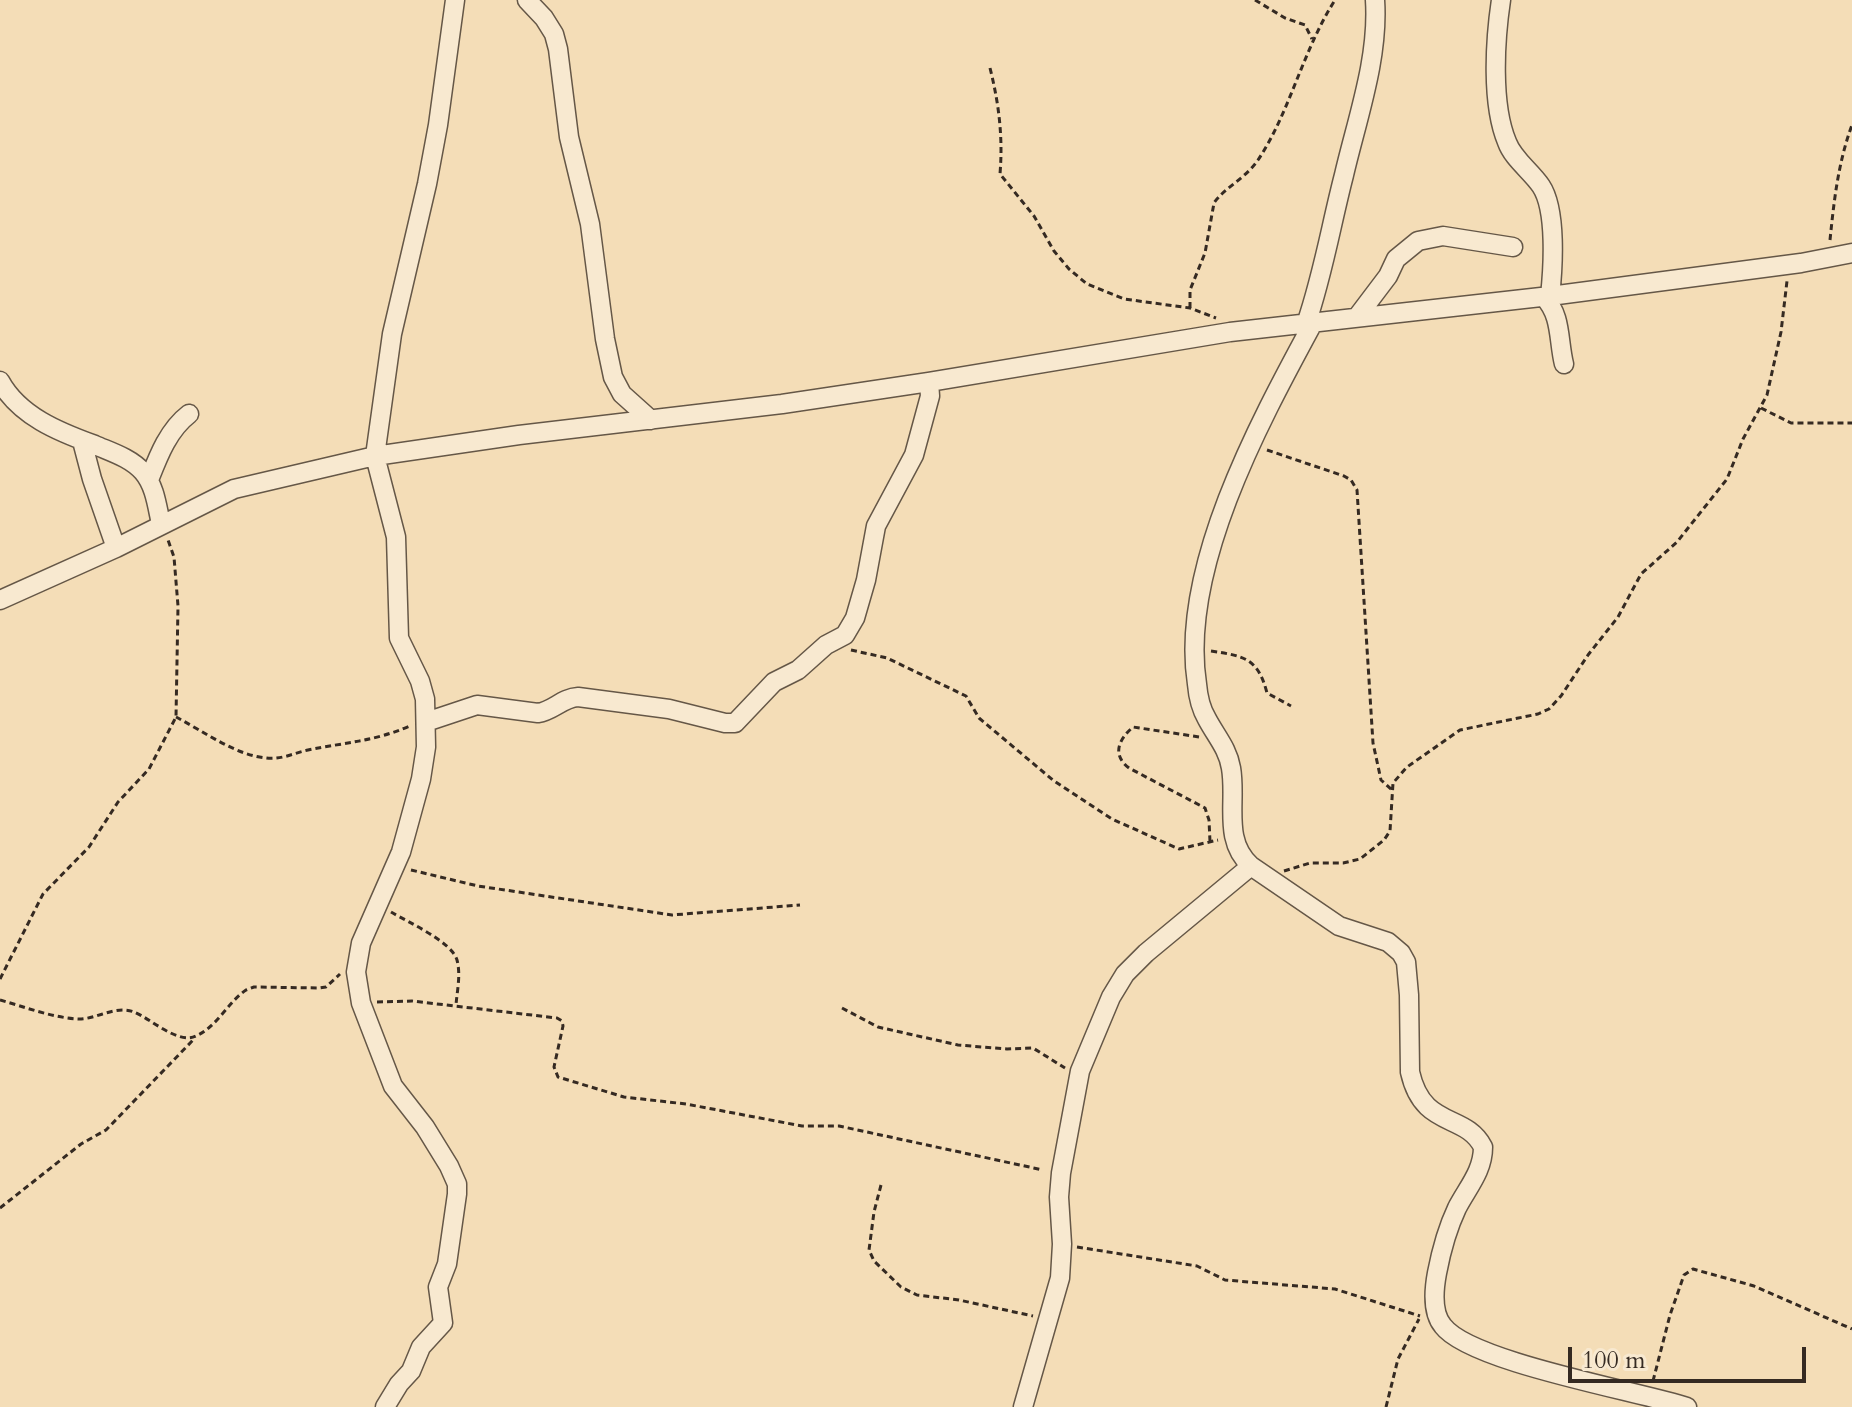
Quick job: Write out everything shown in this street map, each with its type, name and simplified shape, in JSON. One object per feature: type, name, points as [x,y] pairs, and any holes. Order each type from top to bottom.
[{"type":"street","points":[[385,1407],[411,1371],[421,1347],[443,1323],[438,1287],[447,1264],[454,1228],[457,1184],[425,1127],[393,1086],[361,1003],[356,972],[357,957],[396,866],[421,779],[426,747],[420,681],[399,638],[396,537],[375,456],[392,334],[438,125],[455,0]]},
{"type":"street","points":[[527,0],[544,18],[554,34],[558,49],[569,137],[590,224],[613,377],[622,394],[651,420]]},
{"type":"street","points":[[1375,0],[1374,39],[1360,111],[1310,323],[1265,414],[1207,561],[1195,640],[1196,682],[1206,718],[1219,738],[1232,771],[1233,835],[1242,858],[1339,926],[1388,942],[1401,953],[1406,962],[1410,1072],[1414,1089],[1429,1109],[1473,1134],[1483,1147],[1481,1166],[1457,1209],[1437,1273],[1430,1318],[1453,1336],[1520,1364],[1687,1407]]},
{"type":"street","points":[[1501,0],[1496,57],[1498,96],[1506,141],[1542,187],[1547,205],[1554,257],[1547,297],[1559,326],[1564,364]]},
{"type":"street","points":[[1357,317],[1388,276],[1396,259],[1418,241],[1443,236],[1513,247]]},
{"type":"street","points":[[0,600],[116,548],[234,489],[375,456],[929,382],[1230,332],[1547,297],[1852,253]]},
{"type":"street","points":[[0,381],[29,413],[56,430],[125,459],[141,470],[155,493],[161,524]]},
{"type":"street","points":[[426,722],[477,705],[547,712],[568,698],[578,697],[669,709],[735,723],[774,682],[798,670],[832,641],[845,635],[855,618],[876,526],[914,455],[930,396],[929,382]]},
{"type":"street","points":[[149,480],[165,443],[189,414]]},
{"type":"street","points":[[82,441],[116,548]]},
{"type":"street","points":[[1023,1407],[1060,1278],[1061,1173],[1080,1071],[1111,997],[1125,974],[1146,953],[1251,866]]},
{"type":"path","points":[[1255,0],[1285,18],[1305,25],[1312,39]]},
{"type":"path","points":[[1190,308],[1190,290],[1205,253],[1214,203],[1257,162],[1276,128],[1312,39],[1335,0]]},
{"type":"path","points":[[990,68],[1002,133],[1000,174],[1034,216],[1061,260],[1087,284],[1109,294],[1143,303],[1190,308],[1220,320],[1230,332]]},
{"type":"path","points":[[1828,256],[1835,188],[1843,148],[1852,125]]},
{"type":"path","points":[[1270,878],[1296,865],[1360,859],[1390,831],[1392,790],[1398,774],[1460,730],[1526,717],[1549,709],[1555,703],[1618,617],[1641,574],[1670,550],[1719,492],[1767,395],[1781,332],[1788,264]]},
{"type":"path","points":[[1761,408],[1791,423],[1852,423]]},
{"type":"path","points":[[1252,446],[1344,476],[1351,480],[1357,490],[1373,743],[1381,780],[1392,790]]},
{"type":"path","points":[[0,979],[43,894],[89,847],[118,802],[149,769],[176,717],[178,632],[175,569],[174,557],[161,524]]},
{"type":"path","points":[[1195,640],[1208,650],[1225,651],[1254,664],[1260,671],[1267,693],[1291,706]]},
{"type":"path","points":[[832,641],[843,648],[887,658],[966,696],[979,718],[1054,781],[1112,819],[1179,849],[1233,835]]},
{"type":"path","points":[[176,717],[231,746],[265,758],[375,740],[426,722]]},
{"type":"path","points":[[1210,842],[1205,808],[1129,768],[1120,761],[1117,753],[1121,740],[1133,727],[1176,735],[1219,738]]},
{"type":"path","points":[[396,866],[478,886],[672,915],[800,905]]},
{"type":"path","points":[[380,904],[443,943],[456,956],[459,972],[456,1005]]},
{"type":"path","points":[[0,1208],[81,1144],[106,1130],[246,990],[254,987],[296,990],[326,987],[357,957]]},
{"type":"path","points":[[0,1000],[78,1019],[134,1012],[156,1026],[187,1038],[196,1037]]},
{"type":"path","points":[[361,1003],[412,1001],[557,1018],[563,1026],[555,1073],[558,1077],[600,1090],[624,1097],[686,1104],[802,1126],[839,1126],[1061,1173]]},
{"type":"path","points":[[842,1008],[878,1027],[958,1045],[1033,1048],[1064,1067],[1080,1071]]},
{"type":"path","points":[[881,1185],[869,1250],[874,1261],[909,1293],[1027,1315],[1038,1315],[1050,1307]]},
{"type":"path","points":[[1062,1244],[1197,1266],[1225,1280],[1335,1289],[1430,1318],[1398,1359],[1386,1407]]},
{"type":"path","points":[[1649,1396],[1670,1315],[1684,1275],[1693,1269],[1754,1286],[1852,1329]]}]
